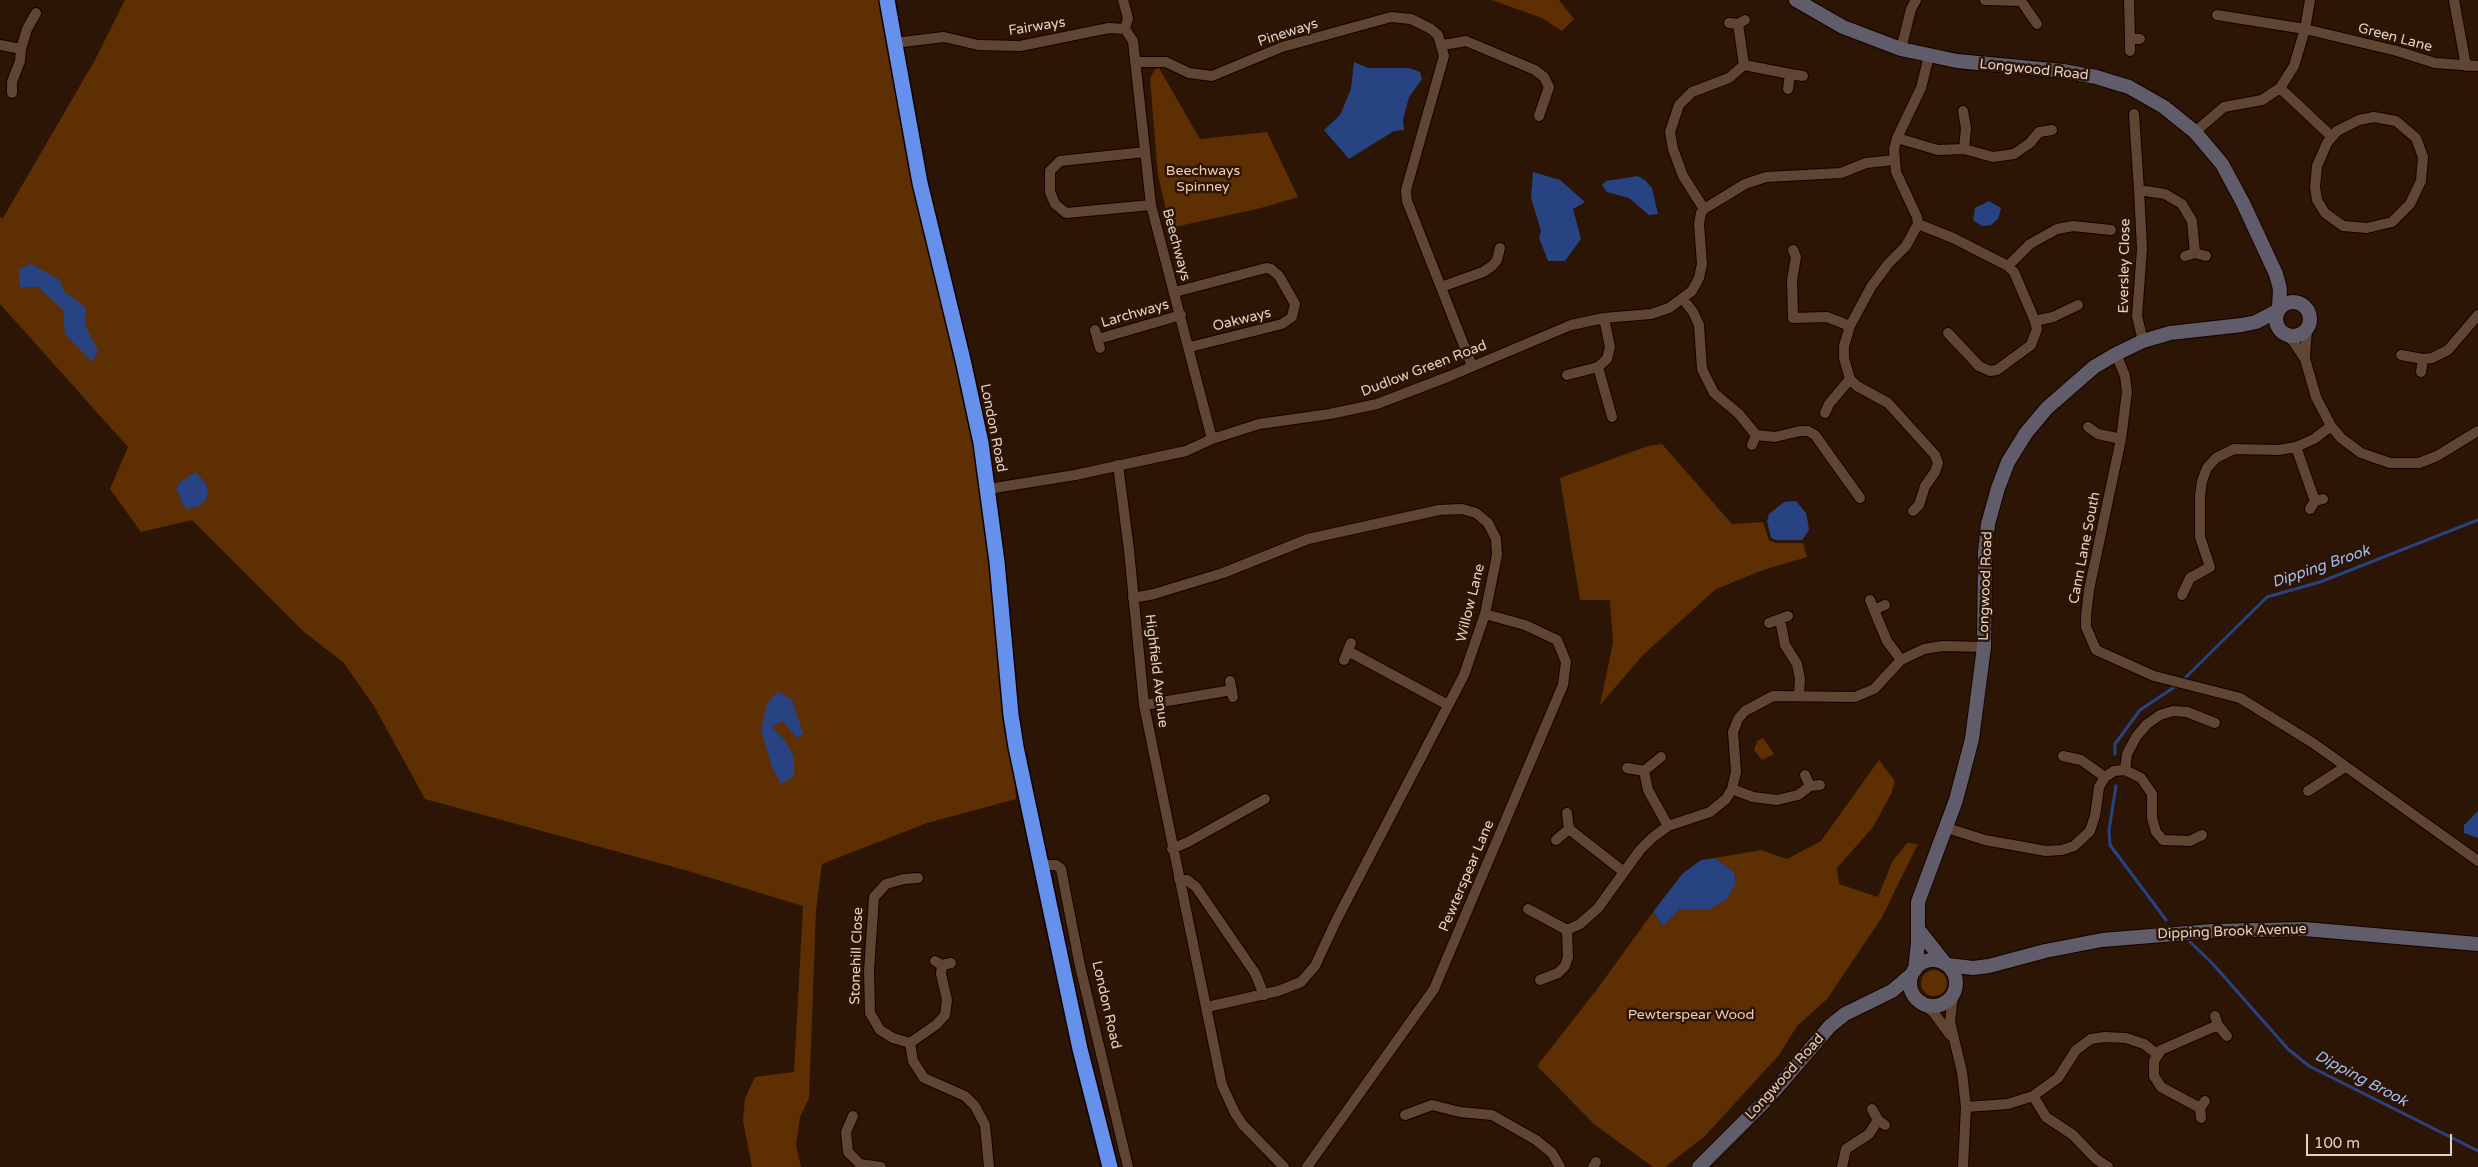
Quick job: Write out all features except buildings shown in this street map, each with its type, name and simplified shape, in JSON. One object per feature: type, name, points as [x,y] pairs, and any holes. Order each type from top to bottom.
[{"type":"highway","name":"London Road","points":[[887,0],[920,182],[968,381],[988,489],[1010,715],[1080,1048],[1110,1167]]},
{"type":"street","name":"Beechways","points":[[1123,0],[1128,18],[1125,29],[1132,36],[1136,62],[1151,205],[1190,347],[1212,439]]},
{"type":"street","name":"Longwood Road","points":[[1699,1167],[1769,1097],[1830,1026],[1844,1014],[1878,999],[1904,983],[1913,972],[1918,929],[1918,902],[1922,886],[1947,828],[1972,739],[1984,647],[1984,552],[1992,504],[2008,462],[2026,433],[2048,408],[2094,367],[2116,354],[2143,341],[2178,331],[2256,322],[2278,310],[2280,289],[2276,274],[2243,203],[2222,164],[2195,132],[2164,107],[2128,87],[2112,81],[2063,71],[1957,61],[1901,49],[1843,27],[1796,0]]},
{"type":"street","points":[[1901,49],[1911,9],[1916,0]]},
{"type":"street","points":[[1985,0],[2021,1],[2037,24]]},
{"type":"street","points":[[2129,0],[2135,39],[2130,52]]},
{"type":"street","points":[[2195,132],[2224,107],[2262,100],[2280,88],[2294,66],[2305,29],[2310,0]]},
{"type":"street","points":[[2454,0],[2466,66]]},
{"type":"street","points":[[12,93],[12,82],[20,61],[21,49],[27,29],[36,13]]},
{"type":"street","name":"Green Lane","points":[[2217,15],[2305,29],[2397,51],[2435,63],[2478,66]]},
{"type":"street","name":"Pineways","points":[[1136,62],[1166,62],[1189,73],[1212,76],[1282,47],[1391,18],[1411,19],[1431,29],[1438,35],[1443,46]]},
{"type":"street","points":[[1737,22],[1744,66]]},
{"type":"street","name":"Fairways","points":[[894,43],[944,37],[978,45],[1020,46],[1109,28],[1125,29]]},
{"type":"street","points":[[1472,366],[1407,201],[1406,190],[1442,67],[1443,46],[1466,41],[1535,70],[1544,77],[1549,87],[1539,116]]},
{"type":"street","points":[[0,45],[21,49]]},
{"type":"street","points":[[1913,511],[1919,505],[1926,486],[1935,472],[1938,463],[1935,455],[1888,403],[1858,386],[1850,379],[1845,364],[1844,346],[1850,326],[1871,287],[1888,264],[1906,246],[1918,224],[1917,217],[1896,172],[1894,160],[1897,138],[1921,88],[1929,56]]},
{"type":"street","points":[[1803,76],[1744,66],[1729,78],[1692,92],[1679,106],[1671,124],[1671,141],[1678,166],[1704,209],[1745,184],[1766,177],[1841,174],[1866,163],[1894,160]]},
{"type":"street","points":[[1788,89],[1790,74]]},
{"type":"street","points":[[2280,88],[2331,136]]},
{"type":"street","points":[[1963,111],[1966,128],[1964,149]]},
{"type":"street","name":"Eversley Close","points":[[2134,114],[2142,249],[2137,316],[2143,341]]},
{"type":"street","points":[[2374,117],[2396,121],[2416,138],[2423,157],[2421,181],[2415,197],[2399,217],[2385,225],[2358,228],[2343,226],[2325,213],[2317,200],[2315,180],[2319,159],[2331,136],[2352,123],[2374,117]]},
{"type":"street","points":[[1897,138],[1938,150],[1964,149],[1993,157],[2014,154],[2030,142],[2039,132],[2052,130]]},
{"type":"street","points":[[1145,152],[1060,161],[1050,172],[1050,192],[1054,204],[1066,213],[1151,205]]},
{"type":"street","points":[[2139,190],[2165,194],[2182,204],[2192,221],[2190,255],[2206,256]]},
{"type":"street","name":"Dudlow Green Road","points":[[988,489],[1059,478],[1186,451],[1212,439],[1260,424],[1321,416],[1377,404],[1472,366],[1547,333],[1604,318],[1651,314],[1669,308],[1692,291],[1701,271],[1702,256],[1699,224],[1704,209]]},
{"type":"street","points":[[1918,224],[1953,238],[2008,266],[2014,272],[2035,321],[2035,337],[2031,345],[1996,370],[1978,366],[1948,333]]},
{"type":"street","points":[[2008,266],[2030,244],[2057,229],[2073,226],[2111,230]]},
{"type":"street","points":[[1441,287],[1483,272],[1497,260],[1500,248]]},
{"type":"street","points":[[1793,249],[1796,257],[1792,280],[1792,321],[1827,316],[1850,326]]},
{"type":"street","name":"Oakways","points":[[1175,292],[1266,268],[1271,269],[1279,276],[1295,304],[1292,317],[1282,324],[1190,347]]},
{"type":"street","name":"Longwood Road","points":[[2276,274],[2303,304]]},
{"type":"street","points":[[1683,299],[1693,312],[1699,325],[1702,369],[1706,382],[1714,393],[1739,414],[1754,440],[1808,431],[1814,435],[1860,498]]},
{"type":"street","points":[[2305,360],[2307,329],[2311,319],[2310,313],[2303,304],[2293,301],[2278,310],[2277,326],[2293,341],[2305,360],[2316,396],[2331,426],[2342,438],[2361,453],[2379,461],[2400,464],[2419,463],[2437,456],[2478,431]]},
{"type":"street","points":[[2035,321],[2053,317],[2078,305]]},
{"type":"street","name":"Larchways","points":[[1098,339],[1181,315]]},
{"type":"street","points":[[2400,355],[2423,359],[2432,358],[2448,350],[2478,315]]},
{"type":"street","points":[[1566,375],[1598,367],[1607,359],[1610,347],[1604,318]]},
{"type":"street","name":"Longwood Road","points":[[2242,325],[2284,334]]},
{"type":"street","points":[[2284,334],[2299,335],[2307,329]]},
{"type":"street","name":"Cann Lane South","points":[[2116,354],[2127,384],[2121,440],[2089,590],[2086,627],[2096,650],[2154,676],[2240,698],[2313,743],[2345,768],[2478,861]]},
{"type":"street","points":[[2421,372],[2423,359]]},
{"type":"street","points":[[1598,367],[1612,417]]},
{"type":"street","points":[[1825,413],[1829,404],[1850,379]]},
{"type":"street","points":[[2182,595],[2190,578],[2210,567],[2200,537],[2200,496],[2202,481],[2207,468],[2216,458],[2234,449],[2279,450],[2296,447],[2314,440],[2331,426]]},
{"type":"street","points":[[2088,427],[2098,434],[2121,440]]},
{"type":"street","points":[[2296,447],[2316,503]]},
{"type":"street","name":"Highfield Avenue","points":[[1118,465],[1144,704],[1172,849],[1207,1007],[1220,1077],[1227,1099],[1243,1125],[1284,1167]]},
{"type":"street","name":"Willow Lane","points":[[1133,598],[1223,573],[1308,539],[1440,510],[1470,510],[1482,517],[1493,530],[1496,538],[1497,555],[1486,614],[1464,676],[1311,972],[1293,985],[1264,995]]},
{"type":"street","points":[[1886,605],[1872,605],[1887,641],[1901,660]]},
{"type":"street","name":"Pewterspear Lane","points":[[1307,1167],[1434,990],[1563,685],[1566,662],[1557,640],[1525,625],[1486,614]]},
{"type":"street","points":[[1769,623],[1784,618],[1785,644],[1796,664],[1800,679],[1799,695]]},
{"type":"street","points":[[1567,930],[1590,917],[1640,850],[1668,826],[1710,812],[1723,802],[1732,789],[1736,772],[1733,732],[1738,719],[1745,711],[1772,696],[1799,695],[1841,699],[1855,697],[1874,689],[1901,660],[1933,647],[1984,647]]},
{"type":"street","points":[[1348,651],[1448,705]]},
{"type":"street","points":[[1144,704],[1232,689]]},
{"type":"street","points":[[2125,770],[2127,754],[2136,737],[2147,724],[2160,715],[2173,711],[2187,712],[2215,723]]},
{"type":"street","points":[[2063,756],[2081,760],[2104,777]]},
{"type":"street","points":[[1627,768],[1644,771],[1661,757]]},
{"type":"street","points":[[2308,791],[2345,768]]},
{"type":"street","points":[[1947,828],[1985,840],[2046,851],[2062,850],[2074,846],[2090,831],[2095,816],[2099,787],[2104,777],[2114,771],[2125,770],[2141,778],[2152,794],[2152,818],[2156,832],[2163,840],[2190,840],[2202,835]]},
{"type":"street","points":[[1644,771],[1648,790],[1668,826]]},
{"type":"street","points":[[1732,789],[1753,797],[1777,800],[1798,795],[1815,785],[1805,775]]},
{"type":"street","points":[[1172,849],[1265,799]]},
{"type":"street","points":[[1566,813],[1569,829],[1624,872]]},
{"type":"street","points":[[1556,840],[1569,829]]},
{"type":"street","name":"London Road","points":[[1042,865],[1056,865],[1061,869],[1080,966],[1128,1167]]},
{"type":"street","name":"Stonehill Close","points":[[910,1044],[887,1034],[872,1019],[868,998],[872,902],[876,892],[892,882],[920,878]]},
{"type":"street","points":[[1179,879],[1188,880],[1196,887],[1255,973],[1264,995],[1207,1007]]},
{"type":"street","points":[[1528,910],[1567,930]]},
{"type":"street","points":[[1918,929],[1955,975],[1957,982],[1950,1022],[1952,1038],[1962,1072],[1966,1107],[1963,1167]]},
{"type":"street","name":"Dipping Brook Avenue","points":[[1946,964],[1973,968],[2102,940],[2212,931],[2304,929],[2478,944]]},
{"type":"street","points":[[1540,980],[1558,973],[1565,966],[1568,957],[1567,930]]},
{"type":"street","points":[[1946,964],[1930,960],[1913,972],[1911,988],[1920,1002],[1934,1013],[1952,1038]]},
{"type":"street","points":[[943,963],[941,974],[947,1000],[945,1014],[937,1024],[910,1044],[913,1061],[924,1078],[964,1096],[980,1112],[985,1125],[989,1167]]},
{"type":"street","name":"Dipping Brook Avenue","points":[[1954,994],[1967,981],[1989,966]]},
{"type":"street","points":[[1920,1002],[1935,1006],[1943,1004],[1954,994]]},
{"type":"street","name":"Longwood Road","points":[[1878,999],[1901,997],[1920,1002]]},
{"type":"street","points":[[2202,1109],[2178,1098],[2157,1082],[2153,1069],[2157,1054],[2216,1021],[2226,1036]]},
{"type":"street","points":[[1966,1107],[2008,1104],[2033,1096],[2058,1078],[2076,1050],[2091,1039],[2105,1037],[2126,1038],[2144,1044],[2157,1054]]},
{"type":"street","points":[[2033,1096],[2046,1117],[2073,1134],[2096,1159],[2108,1167]]},
{"type":"street","points":[[1409,1109],[1432,1105],[1460,1112],[1492,1115],[1536,1140],[1552,1153],[1560,1167]]},
{"type":"street","points":[[1842,1167],[1846,1149],[1882,1123],[1872,1109]]},
{"type":"street","points":[[854,1114],[846,1132],[848,1152],[854,1161],[860,1164],[881,1167]]},
{"type":"green space","points":[[125,0],[879,0],[900,79],[963,360],[1009,693],[1016,799],[927,823],[822,864],[816,910],[809,1098],[800,1117],[796,1145],[801,1167],[752,1167],[743,1121],[745,1098],[755,1077],[794,1072],[803,906],[688,871],[425,799],[374,706],[343,662],[304,632],[192,520],[141,532],[110,489],[128,447],[0,304],[0,217],[3,218],[95,60]]},
{"type":"green space","points":[[1492,0],[1559,0],[1574,19],[1562,31],[1542,18]]},
{"type":"green space","name":"Beechways Spinney","points":[[1159,68],[1200,139],[1267,132],[1298,197],[1261,208],[1170,228],[1158,175],[1150,79],[1154,70]]},
{"type":"green space","points":[[1662,444],[1732,524],[1763,522],[1769,540],[1776,543],[1803,543],[1807,557],[1763,570],[1716,589],[1643,655],[1600,705],[1613,643],[1610,600],[1580,600],[1560,478],[1648,446]]},
{"type":"green space","points":[[1763,738],[1774,754],[1762,760],[1754,750],[1757,741]]},
{"type":"green space","name":"Pewterspear Wood","points":[[1879,760],[1895,781],[1891,794],[1873,827],[1837,868],[1839,884],[1878,897],[1892,862],[1907,843],[1918,844],[1881,919],[1827,999],[1797,1026],[1779,1055],[1705,1136],[1665,1167],[1653,1167],[1595,1125],[1537,1066],[1598,988],[1653,912],[1663,926],[1680,909],[1709,909],[1736,883],[1734,872],[1715,858],[1761,850],[1787,859],[1821,841]]},
{"type":"green space","points":[[1934,970],[1943,974],[1947,983],[1943,992],[1934,996],[1925,992],[1921,983],[1925,974]]},
{"type":"water","points":[[1354,62],[1368,68],[1409,68],[1420,72],[1422,79],[1409,97],[1403,120],[1404,130],[1394,131],[1349,159],[1324,130],[1340,115],[1351,89]]},
{"type":"water","points":[[1533,172],[1560,180],[1585,202],[1573,209],[1581,239],[1565,261],[1548,261],[1539,238],[1541,231],[1531,198]]},
{"type":"water","points":[[1638,176],[1652,188],[1658,214],[1649,215],[1629,198],[1607,192],[1602,185],[1606,181]]},
{"type":"water","points":[[1989,201],[2001,208],[1998,219],[1991,225],[1982,226],[1973,220],[1975,208]]},
{"type":"water","points":[[31,264],[60,280],[64,291],[86,308],[85,325],[98,351],[92,362],[65,334],[63,310],[38,287],[20,287],[19,269]]},
{"type":"water","points":[[196,472],[206,484],[208,492],[206,500],[199,506],[187,509],[183,505],[176,488],[180,482]]},
{"type":"water","points":[[1796,501],[1806,513],[1809,530],[1802,540],[1776,540],[1771,538],[1767,521],[1769,514],[1784,502]]},
{"type":"water","points":[[778,691],[792,700],[803,733],[797,738],[782,721],[772,727],[783,738],[794,756],[794,776],[781,784],[772,767],[761,730],[767,704]]},
{"type":"water","points":[[2478,811],[2478,838],[2464,833],[2464,825]]},
{"type":"water","points":[[1715,858],[1734,872],[1736,883],[1726,900],[1709,909],[1680,909],[1663,926],[1653,912],[1683,873],[1701,860]]},
{"type":"waterway","name":"Dipping Brook","points":[[2183,680],[2267,597],[2320,582],[2478,520]]},
{"type":"waterway","name":"Dipping Brook","points":[[2115,754],[2115,744],[2140,710],[2179,684]]},
{"type":"waterway","name":"Dipping Brook","points":[[2116,786],[2109,830],[2110,845],[2166,920]]},
{"type":"waterway","name":"Dipping Brook","points":[[2188,940],[2212,963],[2288,1049],[2309,1066],[2478,1151]]}]
